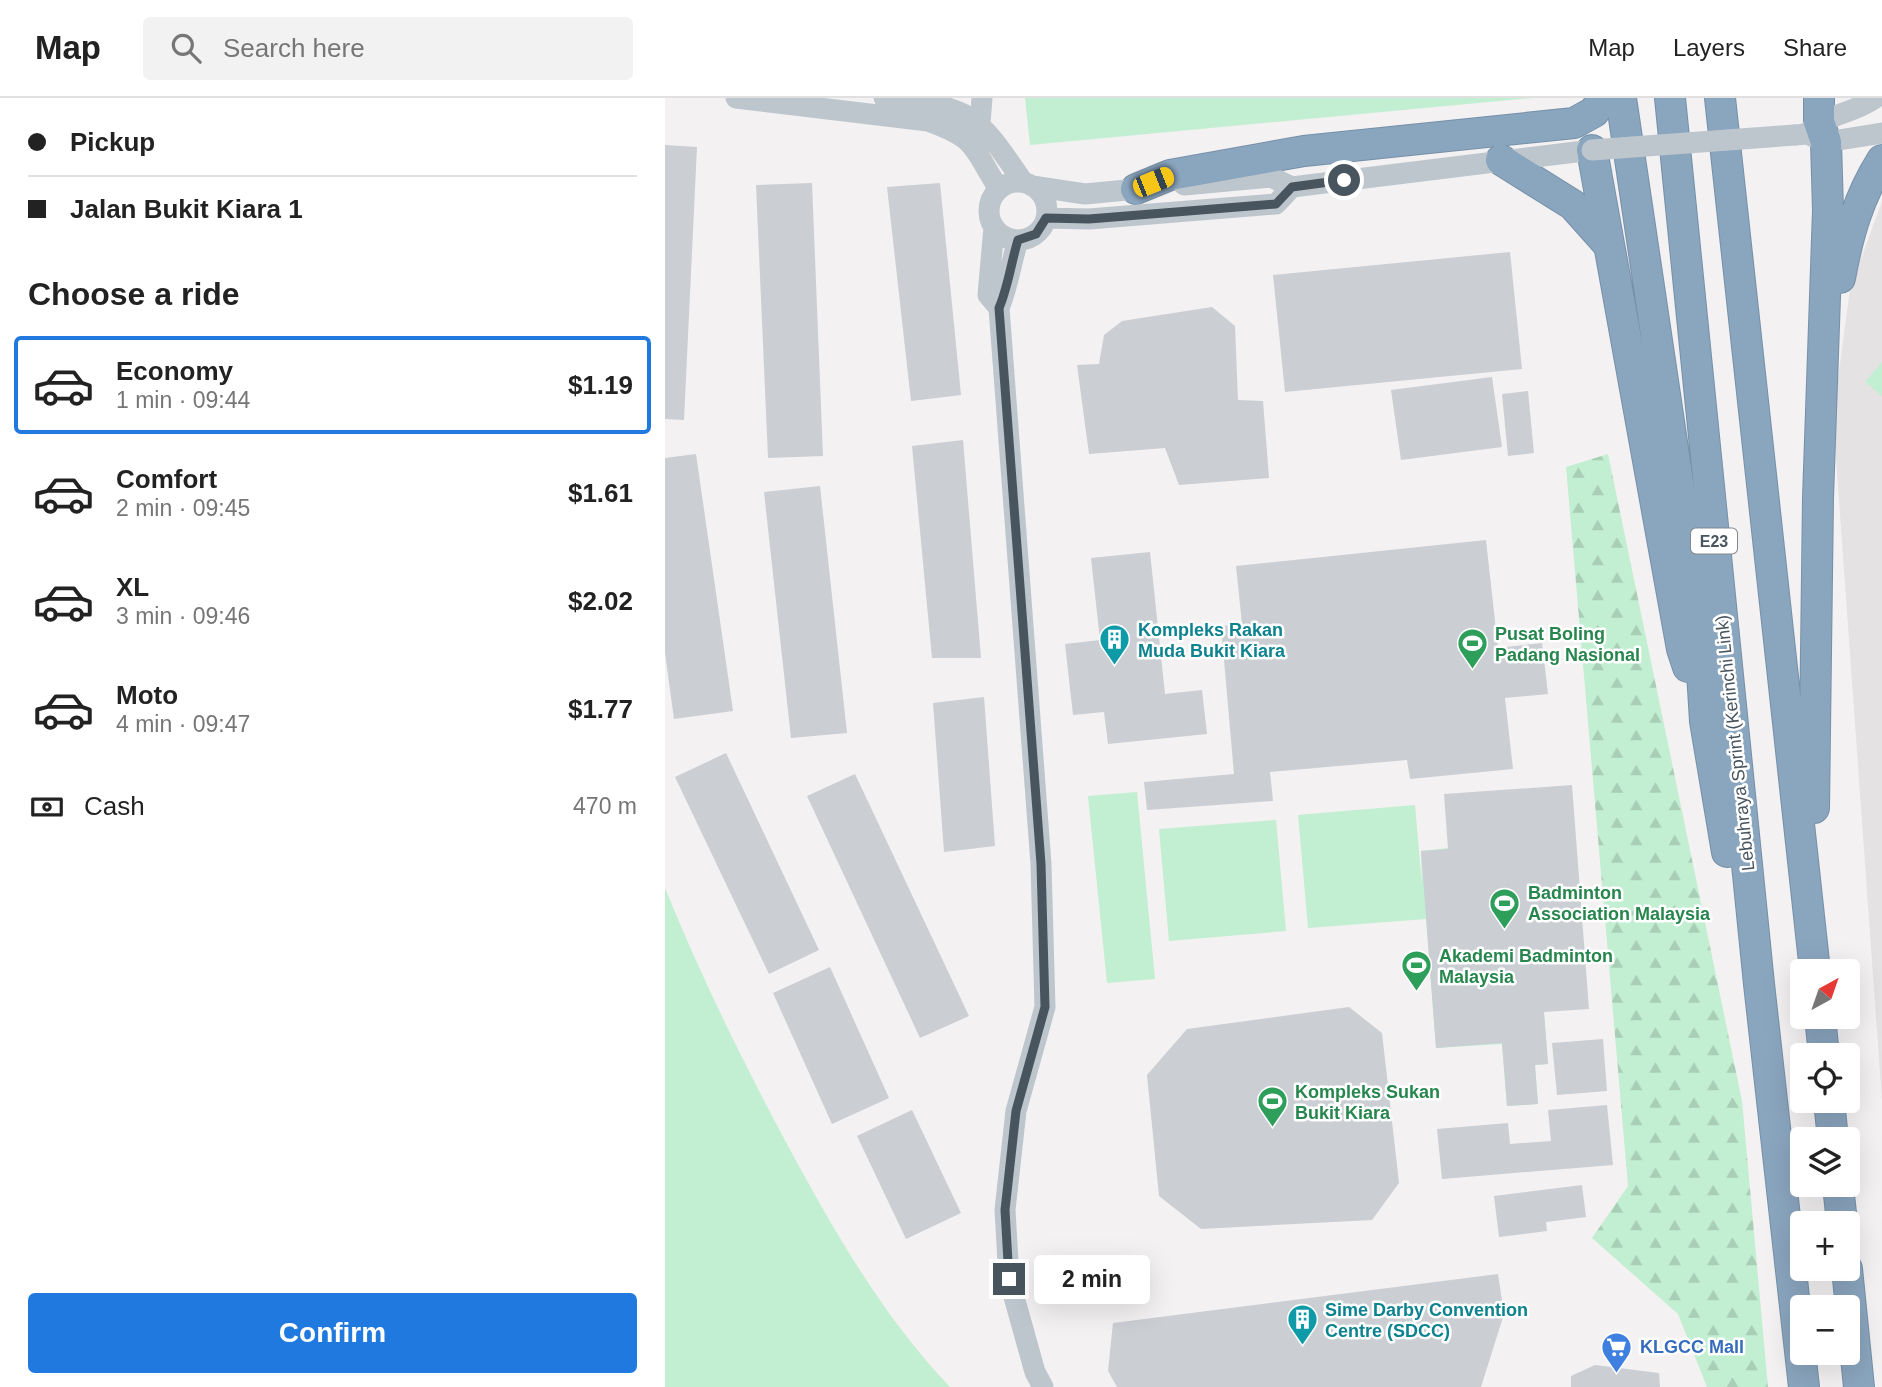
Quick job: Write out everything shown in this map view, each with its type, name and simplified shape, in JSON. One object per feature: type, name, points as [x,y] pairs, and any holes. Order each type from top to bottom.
[{"type":"highway","points":[[1136,189],[1170,176],[1304,151],[1574,123],[1594,112],[1603,98]]},
{"type":"highway","points":[[1621,98],[1699,624],[1706,721],[1739,925],[1759,984]]},
{"type":"highway","name":"Lebuhraya Sprint (Kerinchi Link)","points":[[1670,98],[1759,984],[1804,1387]]},
{"type":"highway","points":[[1720,98],[1814,959]]},
{"type":"highway","points":[[1812,938],[1828,210],[1813,126]]},
{"type":"highway","points":[[1592,150],[1682,649],[1706,721]]},
{"type":"highway","points":[[1501,160],[1573,205],[1607,243]]},
{"type":"highway","points":[[1824,317],[1839,285],[1851,222],[1882,160]]},
{"type":"highway","points":[[1848,1281],[1859,1387]]},
{"type":"street","points":[[736,98],[928,121],[956,131],[979,150],[999,189]]},
{"type":"street","points":[[884,98],[937,104],[980,123],[1028,184],[1045,200],[1046,218],[1036,234],[1018,240],[1009,239],[994,227],[990,219],[990,203],[999,189],[1006,184],[1028,184],[1085,194],[1271,177],[1292,187],[1501,160],[1813,126],[1882,133]]},
{"type":"street","points":[[980,123],[982,98]]},
{"type":"street","points":[[1813,126],[1847,113],[1875,98]]},
{"type":"street","points":[[1046,218],[1089,219],[1276,204],[1292,187]]},
{"type":"street","points":[[994,227],[988,295],[999,308]]},
{"type":"street","points":[[1018,240],[1007,289],[999,308],[1041,864],[1045,1007],[1016,1111],[1005,1210],[1009,1279],[1035,1372],[1043,1387]]},
{"type":"shaded area","points":[[1882,201],[1882,1101],[1833,416],[1850,289]]},
{"type":"green space","points":[[1025,98],[1532,98],[1030,145]]},
{"type":"green space","points":[[1882,362],[1882,396],[1865,382]]},
{"type":"green space","points":[[1608,454],[1742,1101],[1768,1387],[1707,1387],[1678,1314],[1592,1238],[1628,1186],[1566,467]]},
{"type":"green space","points":[[1137,792],[1155,979],[1107,983],[1088,796]]},
{"type":"green space","points":[[1415,805],[1422,885],[1421,851],[1448,848],[1544,1012],[1548,1064],[1535,1065],[1538,1104],[1507,1106],[1502,1044],[1436,1048],[1426,919],[1308,928],[1298,815]]},
{"type":"green space","points":[[1276,820],[1286,931],[1169,941],[1159,829]]},
{"type":"green space","points":[[665,888],[693,955],[739,1051],[823,1210],[881,1302],[950,1387],[665,1387]]},
{"type":"building","points":[[665,145],[697,147],[684,420],[665,419]]},
{"type":"building","points":[[812,183],[823,456],[768,458],[756,185]]},
{"type":"building","points":[[940,183],[961,395],[911,401],[887,187]]},
{"type":"building","points":[[1510,252],[1522,369],[1285,392],[1273,275]]},
{"type":"building","points":[[1212,307],[1235,326],[1238,400],[1263,401],[1269,478],[1179,485],[1165,448],[1089,454],[1077,365],[1099,364],[1104,335],[1122,321]]},
{"type":"building","points":[[1492,377],[1502,447],[1401,460],[1391,390]]},
{"type":"building","points":[[1528,391],[1534,453],[1508,456],[1502,394]]},
{"type":"building","points":[[963,440],[981,658],[932,658],[912,446]]},
{"type":"building","points":[[696,454],[733,711],[674,719],[665,653],[665,458]]},
{"type":"building","points":[[820,486],[847,733],[791,738],[764,492]]},
{"type":"building","points":[[1486,540],[1498,648],[1542,643],[1548,694],[1505,698],[1513,769],[1410,779],[1407,760],[1270,772],[1273,801],[1147,810],[1144,782],[1234,774],[1221,626],[1242,624],[1236,566]]},
{"type":"building","name":"Kompleks Rakan Muda Bukit Kiara","points":[[1150,552],[1165,694],[1202,690],[1207,734],[1108,744],[1104,712],[1073,715],[1065,644],[1100,640],[1091,558]]},
{"type":"building","points":[[984,697],[995,846],[944,852],[933,703]]},
{"type":"building","points":[[726,753],[819,950],[769,974],[675,777]]},
{"type":"building","points":[[855,774],[969,1016],[920,1038],[807,796]]},
{"type":"building","name":"Badminton Association Malaysia","points":[[1572,785],[1589,1009],[1544,1012],[1548,1064],[1535,1065],[1538,1104],[1507,1106],[1502,1043],[1436,1048],[1421,851],[1448,849],[1444,794]]},
{"type":"building","points":[[830,967],[889,1098],[832,1124],[773,993]]},
{"type":"building","name":"Kompleks Sukan Bukit Kiara","points":[[1349,1007],[1382,1033],[1399,1183],[1372,1220],[1201,1229],[1159,1196],[1147,1075],[1187,1029]]},
{"type":"building","points":[[1603,1039],[1607,1091],[1557,1095],[1552,1043]]},
{"type":"building","points":[[1607,1105],[1613,1165],[1442,1179],[1437,1129],[1508,1123],[1510,1144],[1551,1141],[1548,1110]]},
{"type":"building","points":[[912,1110],[961,1213],[906,1239],[857,1136]]},
{"type":"building","points":[[1582,1185],[1586,1217],[1546,1222],[1547,1231],[1499,1237],[1494,1196]]},
{"type":"building","name":"Sime Darby Convention Centre (SDCC)","points":[[1498,1274],[1504,1314],[1481,1387],[1117,1387],[1108,1371],[1113,1323]]},
{"type":"building","name":"KLGCC Mall","points":[[1595,1365],[1659,1373],[1660,1387],[1571,1387],[1571,1376]]},
{"type":"place","name":"Kompleks Rakan Muda Bukit Kiara","points":[[1115,667]]},
{"type":"place","name":"Pusat Boling Padang Nasional","points":[[1472,671]]},
{"type":"place","name":"Badminton Association Malaysia","points":[[1505,930]]},
{"type":"place","name":"Akademi Badminton Malaysia","points":[[1416,993]]},
{"type":"place","name":"Kompleks Sukan Bukit Kiara","points":[[1272,1129]]},
{"type":"place","name":"Sime Darby Convention Centre (SDCC)","points":[[1302,1347]]},
{"type":"place","name":"KLGCC Mall","points":[[1617,1374]]},
{"type":"route","points":[[1009,1279],[1005,1210],[1016,1111],[1045,1007],[1041,864],[1018,524],[999,308],[1007,289],[1018,240],[1028,239],[1036,234],[1046,218],[1089,219],[1276,204],[1292,187],[1344,180]]}]
